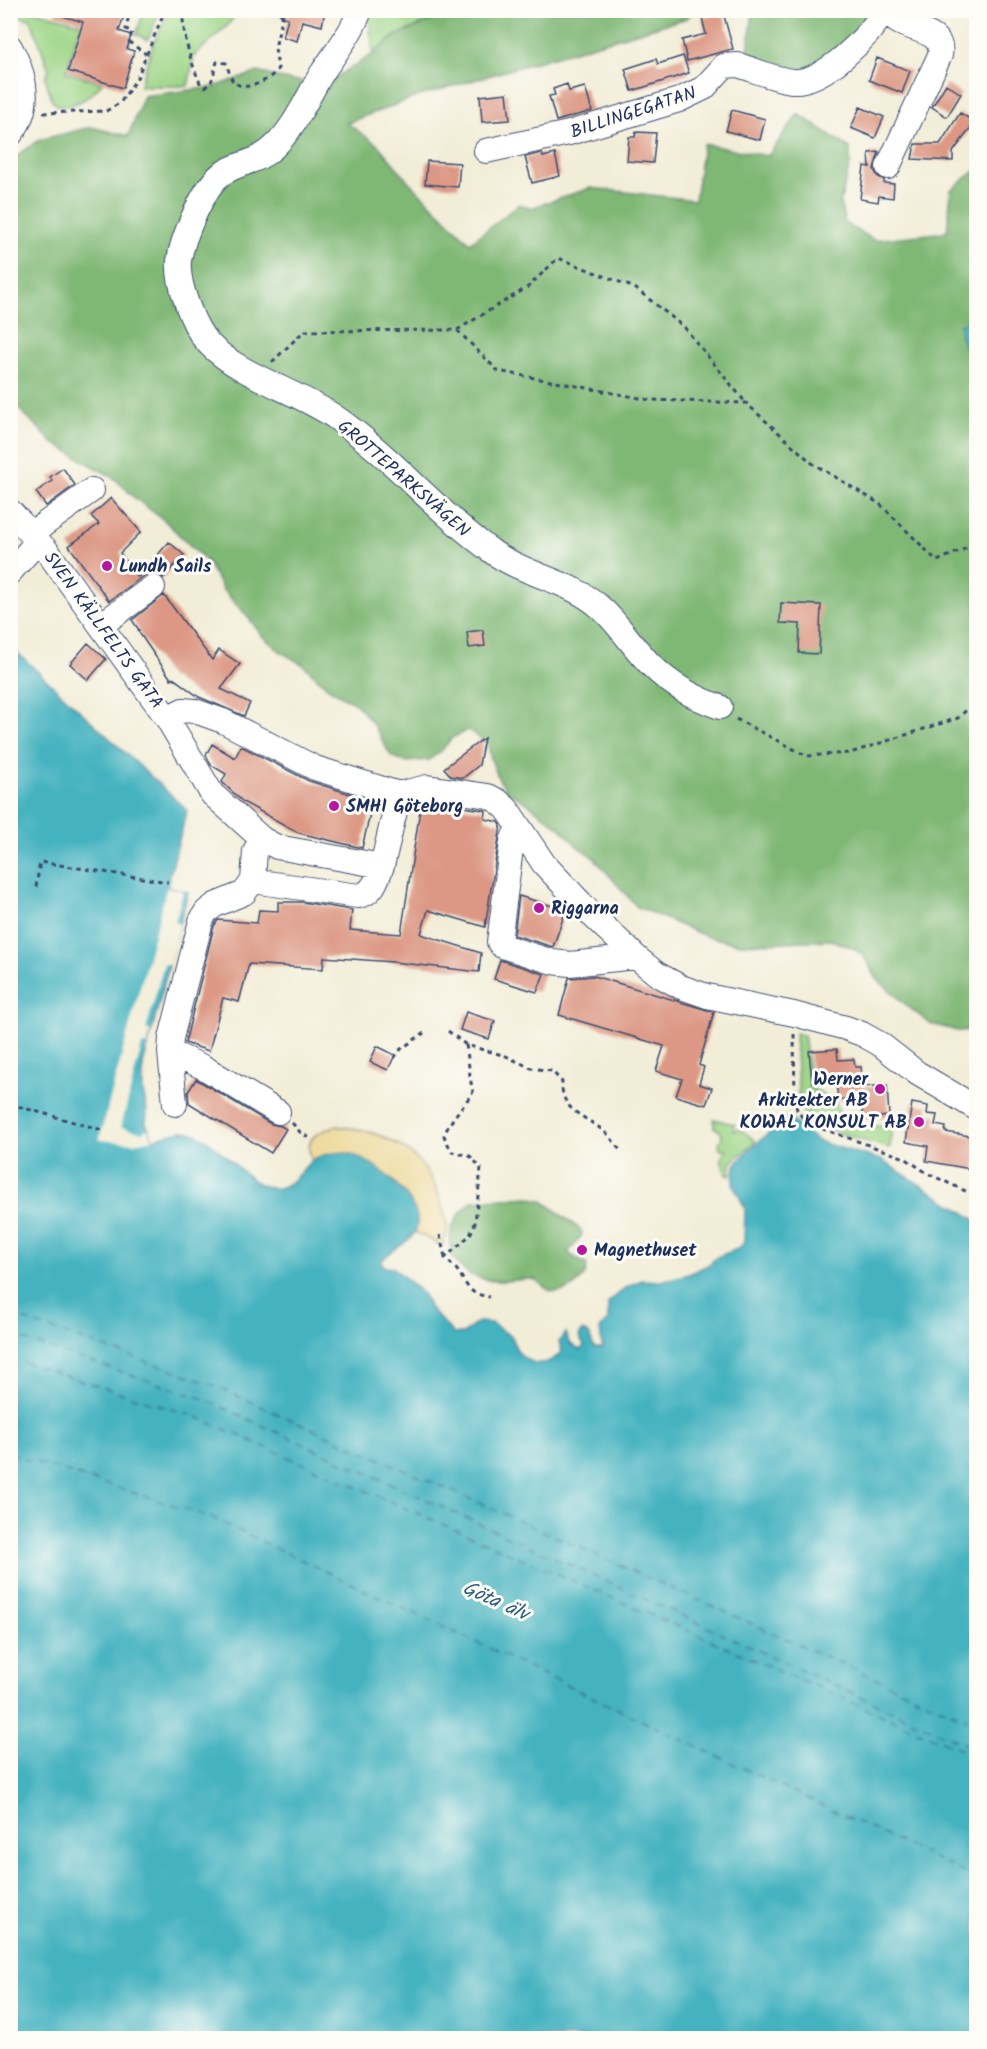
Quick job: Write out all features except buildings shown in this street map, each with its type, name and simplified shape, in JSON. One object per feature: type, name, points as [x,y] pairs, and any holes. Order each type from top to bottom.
[{"type":"street","name":"GROTTEPARKSVÄGEN","points":[[360,10],[295,120],[274,147],[252,162],[222,174],[205,192],[182,249],[179,263],[180,279],[198,329],[207,342],[220,354],[258,376],[306,399],[360,435],[446,517],[498,556],[588,597],[602,608],[651,666],[669,681],[703,701],[720,707]]},
{"type":"street","name":"BILLINGEGATAN","points":[[486,151],[569,133],[679,100],[704,88],[720,70],[730,64],[791,81],[817,76],[846,54],[878,22],[886,10],[893,20],[923,32],[939,42],[942,48],[888,167]]},
{"type":"street","points":[[10,47],[24,80],[26,94],[23,114],[10,135]]},
{"type":"street","points":[[35,537],[92,490]]},
{"type":"street","name":"SVEN KÄLLFELTS GATA","points":[[10,511],[35,537],[167,718],[183,710],[195,711],[223,722],[315,768],[399,794]]},
{"type":"street","name":"SVEN KÄLLFELTS GATA","points":[[10,572],[35,537]]},
{"type":"street","points":[[100,625],[153,587]]},
{"type":"street","points":[[167,718],[212,794],[262,839],[277,846],[382,866]]},
{"type":"street","points":[[253,880],[364,895],[370,890],[382,866],[399,794],[427,787],[488,796],[507,809],[544,864],[592,915],[657,974],[681,987],[707,996],[794,1014],[862,1034],[880,1044],[918,1073],[976,1108]]},
{"type":"street","points":[[518,827],[512,841],[499,942],[511,949],[561,963],[586,963],[636,957]]},
{"type":"street","points":[[175,1104],[170,1052],[171,1038],[201,921],[206,912],[215,905],[244,893],[253,880],[255,851],[262,839]]},
{"type":"street","points":[[170,1052],[203,1067],[278,1112]]},
{"type":"path","points":[[130,10],[126,29],[132,32],[129,42],[146,54]]},
{"type":"path","points":[[23,114],[106,111],[114,108],[133,86],[165,10]]},
{"type":"path","points":[[183,10],[184,31],[189,52],[201,85],[205,87],[211,83],[215,65],[220,61],[226,63],[230,76],[237,84],[243,86],[270,78],[279,68],[275,48],[283,12],[270,10]]},
{"type":"path","points":[[258,376],[304,331],[457,330],[528,287],[558,258],[635,288],[684,327],[746,403],[812,463],[880,504],[937,561],[976,544]]},
{"type":"path","points":[[457,330],[498,372],[650,400],[746,403]]},
{"type":"path","points":[[720,707],[730,716],[807,756],[850,753],[929,729],[958,718],[976,701]]},
{"type":"path","points":[[36,887],[40,862],[168,882]]},
{"type":"path","points":[[794,1014],[795,1101],[802,1117],[823,1130],[905,1158],[927,1173],[976,1196]]},
{"type":"path","points":[[448,1031],[466,1045],[506,1056],[531,1068],[552,1071],[562,1082],[561,1094],[571,1109],[608,1135],[620,1150]]},
{"type":"path","points":[[394,1058],[401,1049],[424,1033]]},
{"type":"path","points":[[446,1258],[470,1234],[475,1223],[481,1168],[470,1156],[452,1152],[444,1136],[449,1122],[462,1109],[473,1092],[466,1045]]},
{"type":"path","points":[[10,1104],[102,1130]]},
{"type":"path","points":[[440,1235],[446,1258],[458,1272],[464,1285],[475,1294],[489,1297]]},
{"type":"green space","points":[[169,10],[239,11],[227,26],[194,56],[188,86],[140,86],[153,44]]},
{"type":"green space","points":[[695,10],[687,18],[416,97],[347,123],[378,145],[410,183],[470,243],[519,204],[531,208],[590,188],[695,200],[703,144],[768,156],[798,114],[850,148],[850,164],[840,203],[845,223],[874,240],[947,232],[951,190],[976,170],[976,335],[972,322],[960,325],[976,375],[976,1030],[958,1031],[931,1024],[877,979],[863,955],[851,947],[831,940],[740,944],[708,937],[637,907],[594,858],[577,846],[560,828],[508,792],[499,780],[488,744],[468,730],[452,738],[429,760],[405,762],[391,756],[373,724],[357,705],[328,688],[302,664],[281,652],[262,636],[223,590],[208,563],[165,521],[136,499],[114,478],[53,443],[11,401],[10,161],[39,140],[91,127],[128,136],[144,96],[214,87],[258,72],[292,81],[330,81],[373,54],[395,36],[435,19],[443,11]]},
{"type":"green space","points":[[10,11],[36,11],[97,28],[96,34],[79,29],[66,72],[102,83],[84,100],[73,104],[60,107],[52,101],[45,77],[49,70],[31,20]]},
{"type":"green space","points":[[144,11],[160,11],[148,40],[136,34]]},
{"type":"green space","points":[[368,11],[443,11],[435,19],[395,36],[373,54]]},
{"type":"green space","points":[[753,11],[871,11],[862,30],[821,64],[798,73],[747,58]]},
{"type":"green space","points":[[795,1033],[804,1035],[811,1088],[835,1100],[840,1115],[859,1112],[864,1127],[893,1124],[890,1147],[828,1128],[807,1116],[799,1107]]},
{"type":"green space","points":[[714,1119],[734,1124],[734,1131],[740,1129],[756,1141],[731,1163],[730,1176],[726,1174],[721,1158],[726,1149],[720,1149],[721,1132],[714,1127]]},
{"type":"green space","points":[[529,1197],[543,1201],[581,1230],[582,1235],[568,1253],[587,1265],[586,1271],[580,1281],[569,1289],[551,1291],[534,1279],[502,1281],[484,1279],[463,1269],[456,1262],[452,1253],[451,1231],[458,1216],[472,1201]]},
{"type":"sand","points":[[335,1126],[372,1133],[388,1139],[415,1158],[435,1187],[442,1206],[447,1226],[442,1246],[415,1232],[417,1224],[331,1153],[312,1160],[310,1141],[322,1131]]},
{"type":"water","points":[[972,321],[976,335],[976,375],[961,336],[960,324]]},
{"type":"water","name":"Göta älv","points":[[10,646],[187,810],[167,886],[188,892],[143,1065],[146,1123],[153,1139],[180,1131],[195,1134],[207,1140],[250,1177],[271,1188],[289,1183],[311,1161],[328,1154],[346,1153],[369,1163],[395,1183],[406,1195],[414,1208],[417,1220],[412,1236],[381,1262],[385,1267],[394,1268],[424,1295],[430,1309],[454,1334],[463,1334],[478,1322],[491,1323],[512,1337],[515,1346],[526,1359],[540,1363],[548,1362],[562,1351],[559,1341],[566,1333],[569,1343],[580,1350],[584,1346],[579,1337],[582,1331],[589,1334],[594,1348],[602,1348],[600,1328],[608,1321],[608,1303],[625,1288],[642,1280],[661,1281],[689,1274],[708,1265],[717,1257],[740,1248],[744,1242],[745,1208],[733,1184],[735,1165],[788,1117],[817,1141],[881,1160],[976,1220],[976,2038],[11,2038]]},
{"type":"pier","points":[[167,887],[183,891],[175,922],[180,924],[170,964],[164,964],[146,1030],[151,1032],[147,1046],[142,1045],[121,1127],[141,1132],[148,1129],[153,1139],[134,1143],[99,1140]]},
{"type":"ferry route","points":[[10,1315],[206,1382],[976,1723]]},
{"type":"ferry route","points":[[10,1335],[204,1399],[976,1749]]},
{"type":"ferry route","points":[[10,1358],[194,1416],[976,1756]]},
{"type":"ferry route","points":[[10,1454],[210,1517],[976,1878]]},
{"type":"place","name":"Lundh Sails","points":[[107,566]]},
{"type":"place","name":"SMHI Göteborg","points":[[334,806]]},
{"type":"place","name":"Riggarna","points":[[539,908]]},
{"type":"place","name":"Werner Arkitekter AB","points":[[880,1089]]},
{"type":"place","name":"KOWAL KONSULT AB","points":[[919,1122]]},
{"type":"place","name":"Magnethuset","points":[[582,1250]]}]
